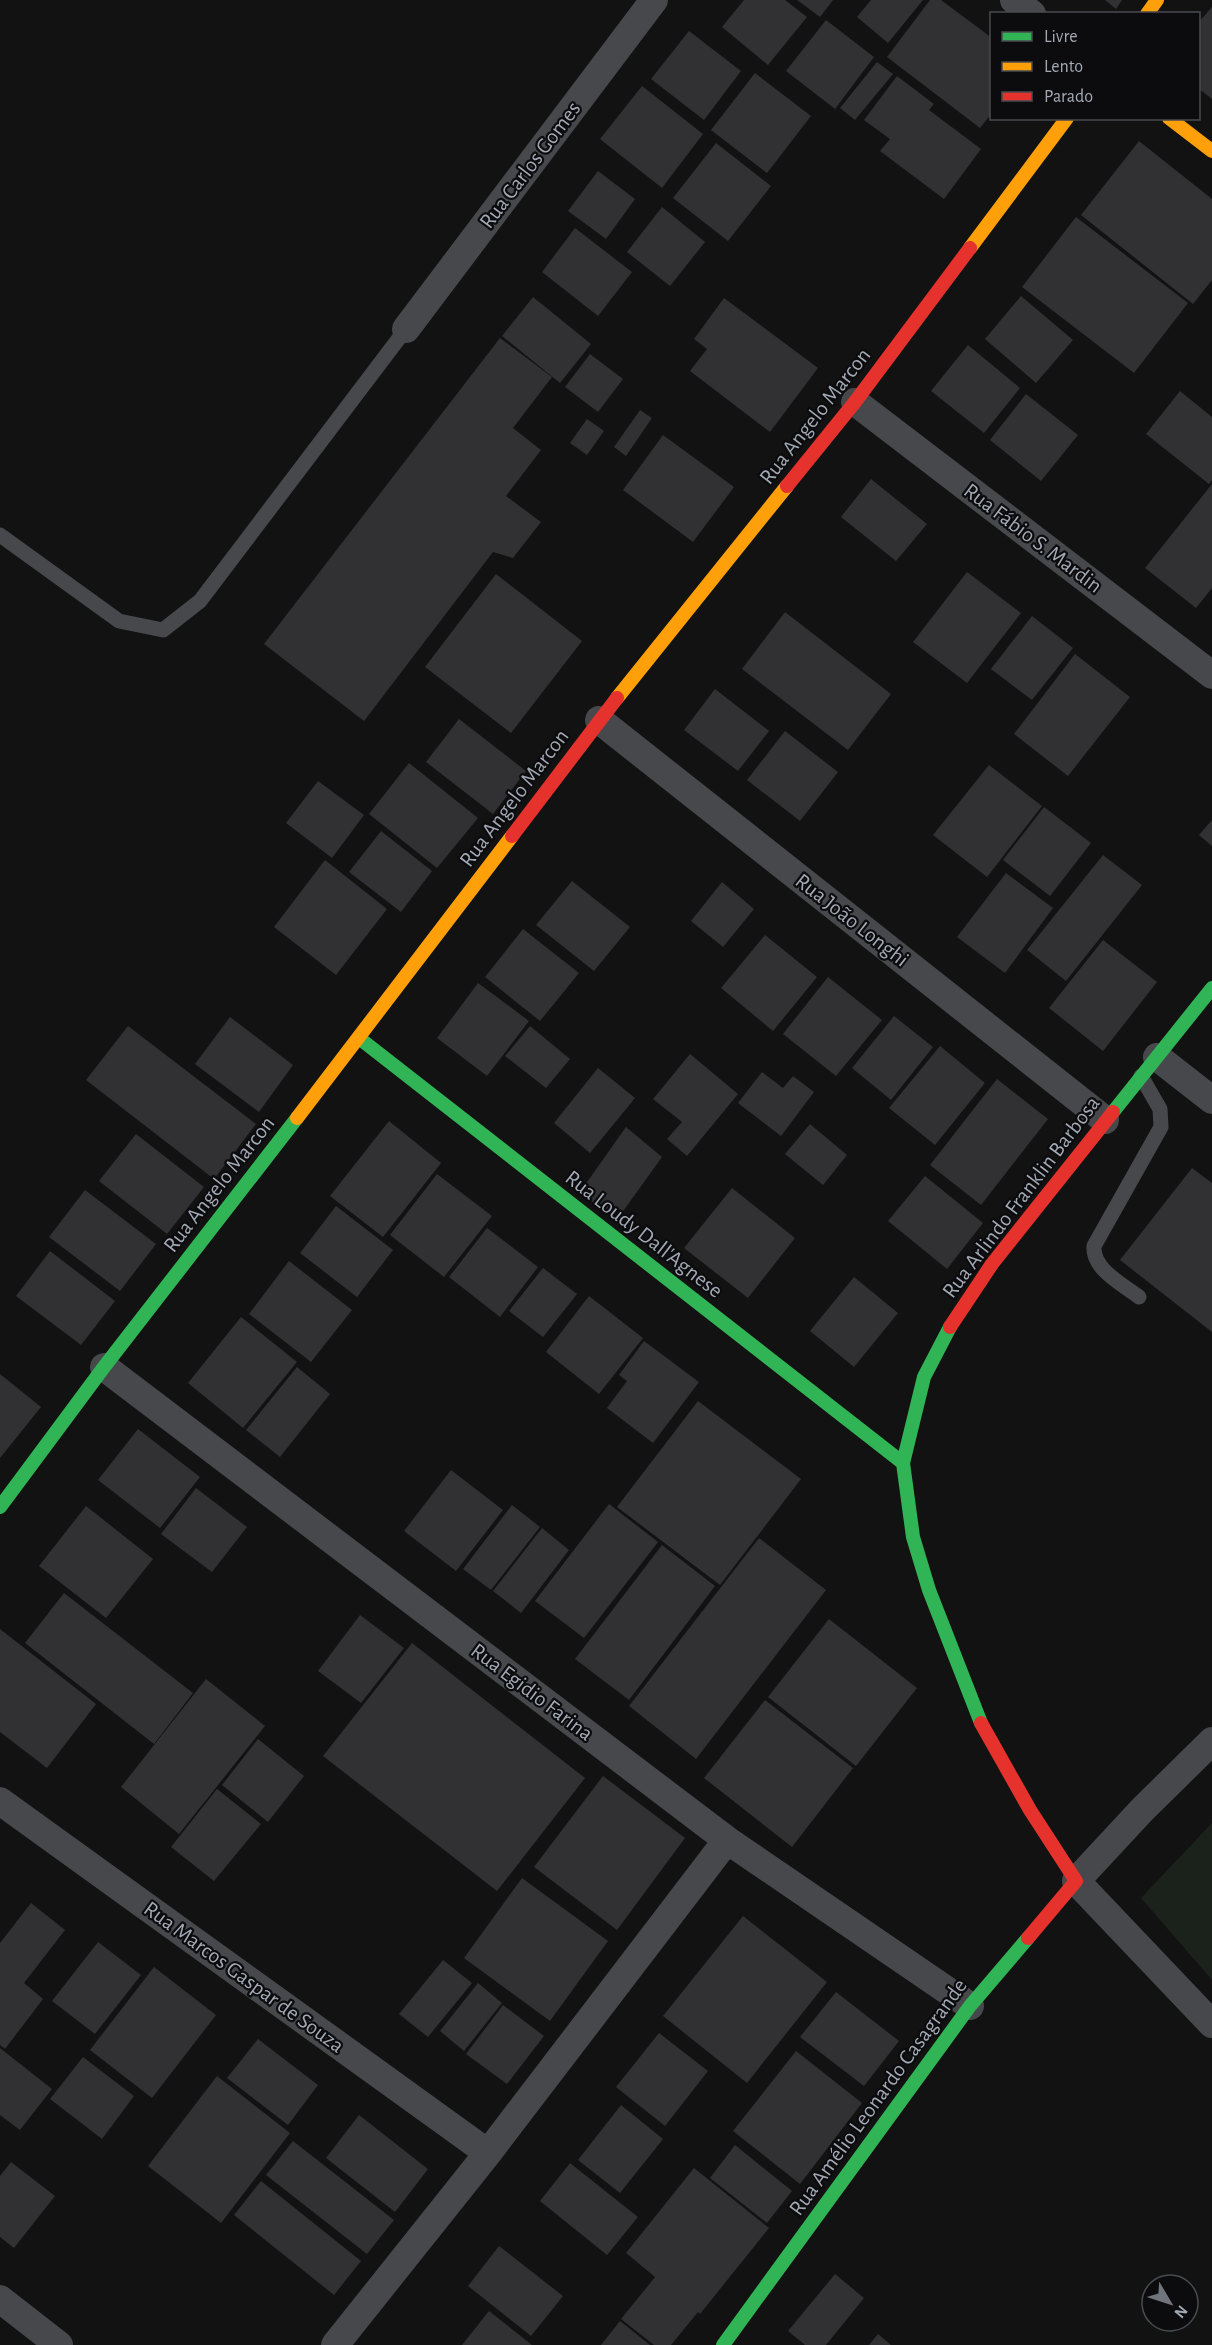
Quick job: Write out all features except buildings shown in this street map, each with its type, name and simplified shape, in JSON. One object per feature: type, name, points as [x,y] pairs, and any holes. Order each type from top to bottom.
[{"type":"street","name":"Rua Carlos Gomes","points":[[406,329],[654,0]]},
{"type":"street","points":[[1014,0],[1029,12]]},
{"type":"street","name":"Rua Angelo Marcon","points":[[0,1507],[104,1367],[359,1038],[599,720],[855,402],[1066,120]]},
{"type":"street","points":[[1172,120],[1212,151]]},
{"type":"street","name":"Rua Fábio S. Mardin","points":[[855,402],[1212,675]]},
{"type":"street","name":"Rua João Longhi","points":[[599,720],[1105,1120]]},
{"type":"street","name":"Rua Arlindo Franklin Barbosa","points":[[1076,1881],[1030,1810],[982,1728],[937,1611],[913,1537],[903,1463],[924,1377],[950,1327],[992,1264],[1212,988]]},
{"type":"street","name":"Rua Loudy Dall'Agnese","points":[[359,1038],[903,1463]]},
{"type":"street","points":[[1149,1066],[1212,1100]]},
{"type":"street","name":"Rua Egidio Farina","points":[[104,1367],[727,1840],[970,2006]]},
{"type":"street","points":[[1212,1741],[1142,1810],[1076,1881],[1212,2024]]},
{"type":"street","name":"Rua Marcos Gaspar de Souza","points":[[0,1801],[488,2153]]},
{"type":"street","points":[[335,2345],[488,2153],[727,1840]]},
{"type":"street","name":"Rua Amélio Leonardo Casagrande","points":[[723,2345],[970,2006],[1076,1881]]},
{"type":"street","points":[[0,2299],[59,2345]]},
{"type":"lane","points":[[0,535],[118,621],[163,630],[200,601],[406,329]]},
{"type":"lane","points":[[1139,1297],[1099,1265],[1093,1257],[1094,1246],[1161,1127],[1160,1108],[1149,1066]]},
{"type":"shaded area","points":[[1212,1823],[1212,1980],[1141,1898]]},
{"type":"traffic: fast","points":[[1113,1112],[1212,988]]},
{"type":"traffic: fast","points":[[359,1038],[903,1463]]},
{"type":"traffic: fast","points":[[0,1507],[104,1367],[297,1118]]},
{"type":"traffic: fast","points":[[950,1327],[924,1377],[903,1463],[913,1537],[929,1590],[981,1723]]},
{"type":"traffic: fast","points":[[723,2345],[970,2006],[1028,1938]]},
{"type":"traffic: slow","points":[[1148,12],[1157,0]]},
{"type":"traffic: slow","points":[[970,248],[1066,120]]},
{"type":"traffic: slow","points":[[1172,120],[1212,151]]},
{"type":"traffic: slow","points":[[617,698],[787,486]]},
{"type":"traffic: slow","points":[[297,1118],[512,836]]},
{"type":"traffic: jam","points":[[787,486],[855,402],[970,248]]},
{"type":"traffic: jam","points":[[512,836],[617,698]]},
{"type":"traffic: jam","points":[[950,1327],[992,1264],[1113,1112]]},
{"type":"traffic: jam","points":[[981,1723],[1030,1810],[1076,1881],[1028,1938]]}]
